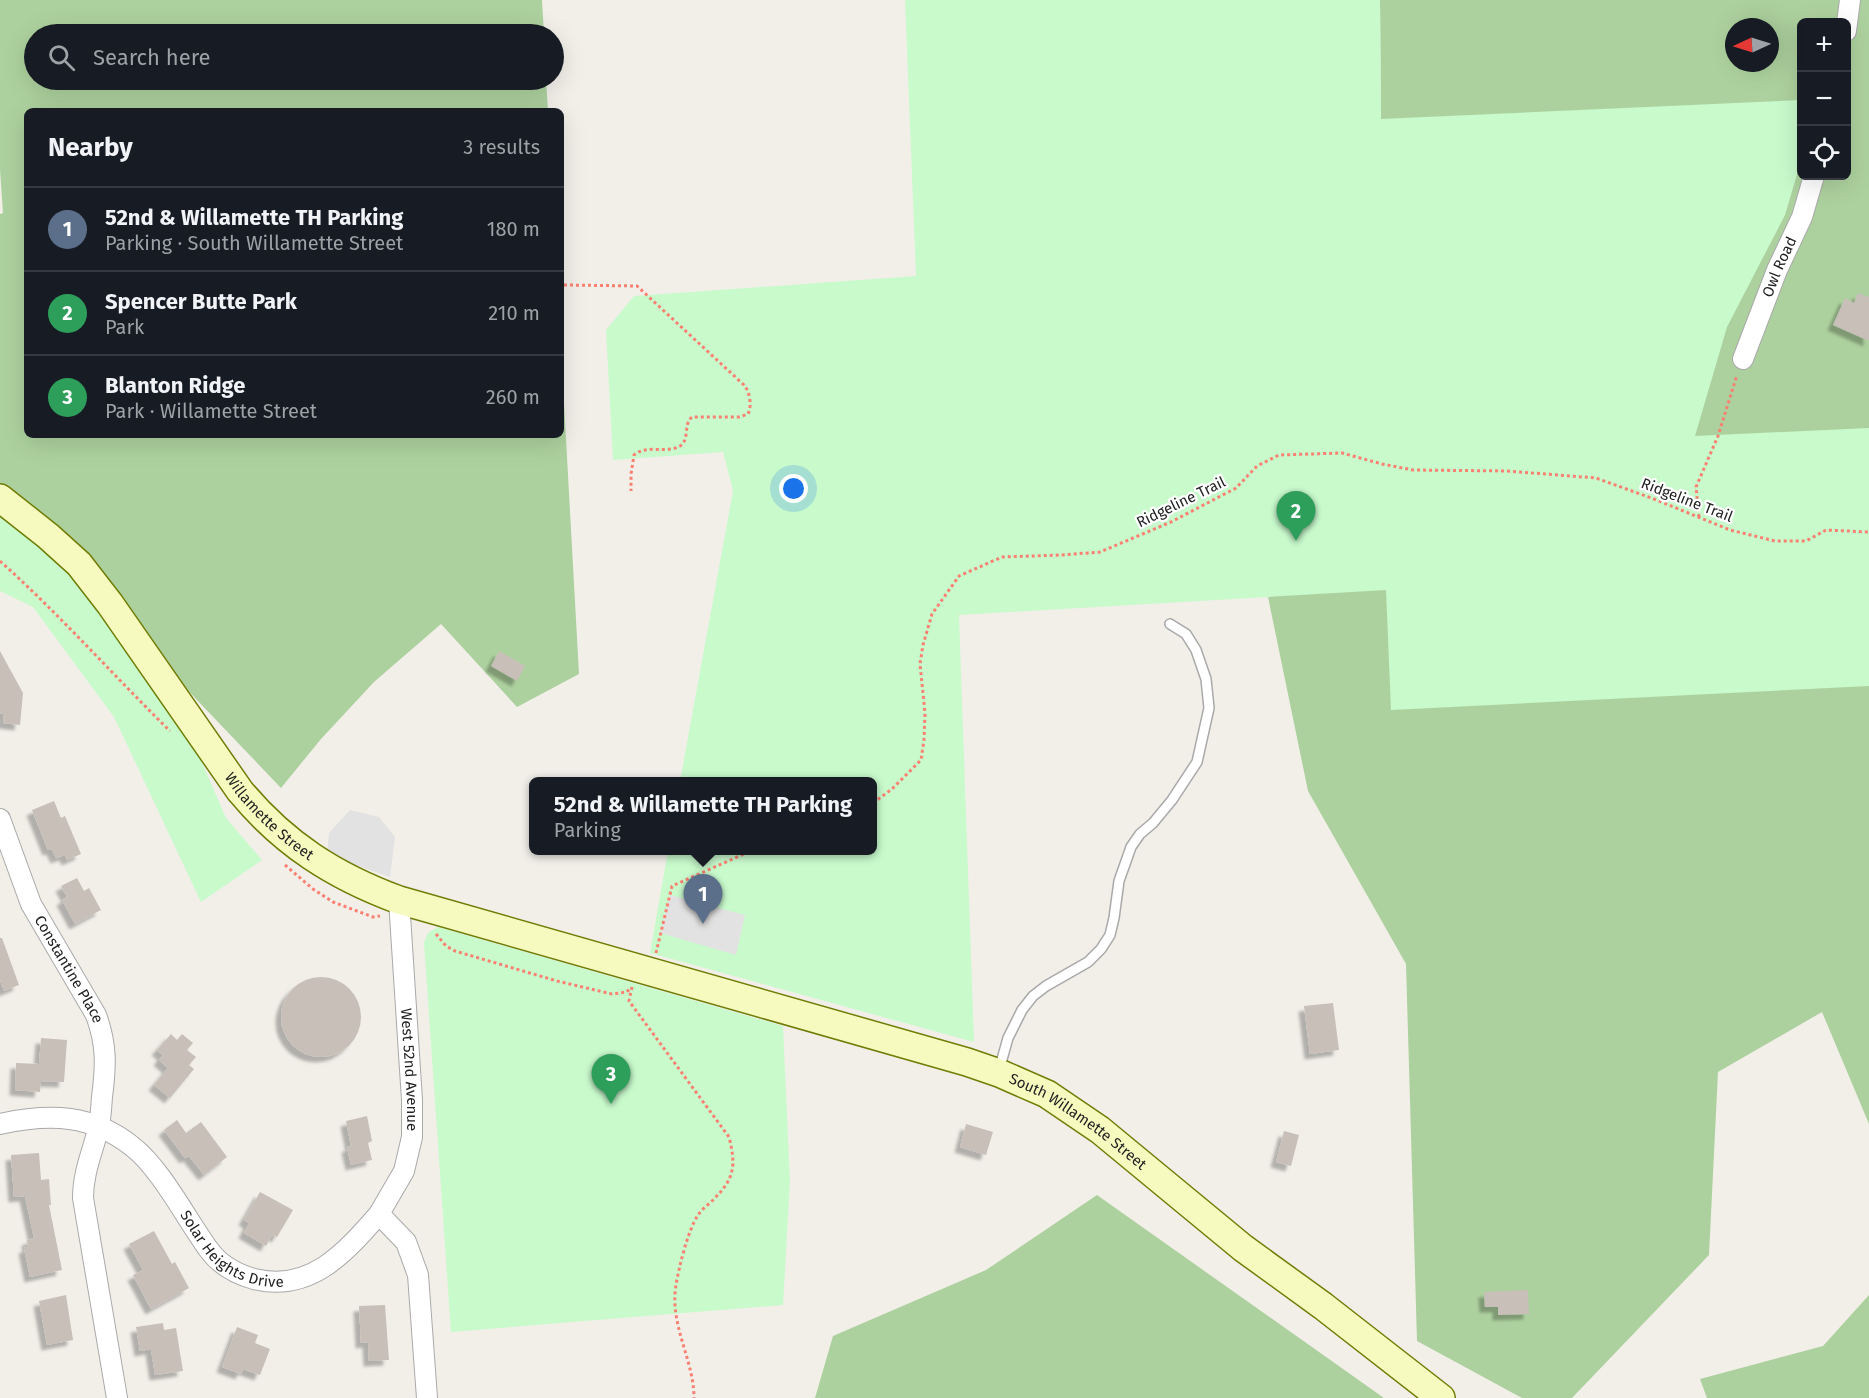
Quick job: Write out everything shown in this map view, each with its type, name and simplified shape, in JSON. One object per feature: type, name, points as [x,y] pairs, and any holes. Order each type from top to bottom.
[{"type":"main road","name":"Willamette Street","points":[[0,498],[79,564],[110,604],[211,750],[258,813],[296,846],[345,878],[399,900],[644,970]]},
{"type":"main road","name":"South Willamette Street","points":[[644,970],[967,1062],[1047,1094],[1100,1130],[1243,1248],[1323,1306],[1441,1398]]},
{"type":"street","points":[[1848,18],[1850,0]]},
{"type":"street","name":"Owl Road","points":[[1743,359],[1773,279],[1802,217],[1813,180]]},
{"type":"street","name":"Constantine Place","points":[[0,819],[31,904],[96,1015],[103,1034],[106,1052],[99,1127]]},
{"type":"street","name":"West 52nd Avenue","points":[[379,1214],[404,1171],[412,1137],[412,1100],[399,900]]},
{"type":"street","name":"Solar Heights Drive","points":[[0,1124],[56,1116],[75,1119],[99,1127],[135,1149],[156,1173],[209,1250],[228,1268],[239,1275],[266,1282],[279,1282],[307,1276],[334,1261],[379,1214]]},
{"type":"street","points":[[99,1127],[83,1181],[83,1197],[117,1398]]},
{"type":"street","points":[[379,1214],[406,1242],[418,1275],[427,1398]]},
{"type":"lane","points":[[999,1073],[1008,1038],[1022,1010],[1033,996],[1088,962],[1110,935],[1119,881],[1131,847],[1172,800],[1197,762],[1209,708],[1206,679],[1196,650],[1186,634],[1170,624]]},
{"type":"path","points":[[564,285],[637,286],[744,385],[748,392],[750,411],[748,414],[740,417],[692,417],[687,422],[685,442],[682,445],[677,448],[646,450],[634,455],[631,491]]},
{"type":"path","points":[[1699,517],[1696,487],[1718,435],[1743,359]]},
{"type":"path","name":"Ridgeline Trail","points":[[877,800],[892,789],[921,760],[925,713],[920,664],[923,645],[932,614],[959,576],[1002,557],[1100,552],[1171,522],[1236,488],[1257,466],[1279,455],[1342,453],[1413,470],[1507,471],[1596,478],[1730,530],[1775,541],[1806,541],[1827,530],[1869,532]]},
{"type":"path","points":[[693,1398],[694,1384],[676,1310],[675,1289],[681,1258],[698,1216],[726,1187],[734,1166],[733,1153],[729,1137],[629,1001],[644,970],[672,886],[742,855]]},
{"type":"green space","points":[[0,0],[542,0],[543,24],[24,24],[24,90],[547,90],[548,108],[24,108],[24,438],[564,438],[564,402],[579,674],[517,707],[441,624],[374,682],[321,739],[281,788],[110,604],[0,500],[0,214],[3,213],[0,170]]},
{"type":"green space","points":[[905,0],[1380,0],[1381,119],[1797,100],[1797,174],[1785,215],[1727,327],[1695,436],[1869,428],[1869,686],[1391,710],[1386,590],[959,615],[974,1042],[650,953],[667,855],[877,855],[877,777],[681,777],[733,491],[723,452],[613,460],[606,330],[634,296],[916,276]]},
{"type":"green space","points":[[1380,0],[1869,0],[1869,1124],[1822,1012],[1718,1072],[1709,1255],[1572,1398],[1522,1398],[1417,1341],[1406,964],[1308,791],[1268,597],[1381,119]]},
{"type":"green space","points":[[0,511],[35,536],[83,588],[194,744],[226,818],[262,860],[201,902],[114,717],[33,607],[0,591]]},
{"type":"green space","points":[[438,927],[783,1026],[790,1181],[783,1305],[451,1332],[424,943],[428,933]]},
{"type":"green space","points":[[1097,1195],[1384,1398],[815,1398],[833,1336],[986,1270]]},
{"type":"green space","points":[[1869,1295],[1869,1398],[1707,1398],[1700,1379],[1823,1346]]},
{"type":"shaded area","points":[[350,810],[379,817],[395,837],[390,877],[327,855],[329,833]]},
{"type":"shaded area","points":[[670,895],[745,915],[736,955],[660,933]]},
{"type":"building","points":[[1858,293],[1869,297],[1869,341],[1833,325],[1845,298],[1854,303]]},
{"type":"building","points":[[0,651],[23,693],[20,725],[3,723],[4,714],[0,713]]},
{"type":"building","points":[[499,651],[525,666],[517,681],[491,666]]},
{"type":"building","points":[[54,801],[61,818],[65,816],[81,854],[67,860],[65,855],[56,858],[52,849],[48,850],[32,810]]},
{"type":"building","points":[[77,878],[84,891],[89,888],[101,910],[75,924],[62,900],[67,897],[61,886]]},
{"type":"building","points":[[0,938],[2,938],[19,985],[4,991],[0,980]]},
{"type":"building","points":[[321,977],[336,980],[349,989],[358,1002],[361,1017],[358,1032],[349,1045],[336,1054],[321,1057],[306,1054],[293,1045],[284,1032],[281,1017],[284,1002],[293,989],[306,980]]},
{"type":"building","points":[[1333,1003],[1339,1050],[1310,1054],[1304,1006]]},
{"type":"building","points":[[171,1034],[177,1040],[182,1034],[193,1043],[187,1050],[196,1057],[189,1065],[194,1069],[170,1098],[154,1085],[168,1068],[159,1060],[163,1055],[157,1050]]},
{"type":"building","points":[[41,1038],[67,1040],[64,1082],[41,1081],[40,1092],[15,1090],[16,1063],[39,1064]]},
{"type":"building","points":[[367,1116],[372,1141],[368,1143],[372,1160],[351,1165],[347,1147],[351,1146],[346,1121]]},
{"type":"building","points":[[177,1120],[186,1133],[201,1122],[227,1157],[204,1175],[189,1156],[185,1158],[164,1130]]},
{"type":"building","points":[[966,1124],[993,1132],[986,1155],[960,1147]]},
{"type":"building","points":[[1284,1131],[1299,1135],[1291,1166],[1276,1162]]},
{"type":"building","points":[[39,1153],[41,1180],[49,1179],[51,1205],[49,1205],[62,1270],[30,1277],[24,1248],[28,1247],[27,1240],[34,1238],[25,1196],[14,1197],[11,1155]]},
{"type":"building","points":[[260,1192],[293,1210],[277,1237],[272,1235],[266,1246],[244,1233],[249,1223],[244,1220]]},
{"type":"building","points":[[154,1231],[172,1264],[175,1262],[189,1288],[151,1309],[133,1275],[143,1270],[129,1244]]},
{"type":"building","points":[[1528,1290],[1529,1314],[1498,1315],[1498,1307],[1485,1307],[1484,1292]]},
{"type":"building","points":[[66,1295],[73,1340],[47,1345],[39,1301]]},
{"type":"building","points":[[385,1305],[389,1360],[369,1361],[368,1342],[361,1343],[359,1306]]},
{"type":"building","points":[[163,1323],[164,1330],[176,1328],[183,1371],[155,1375],[151,1349],[140,1351],[136,1327]]},
{"type":"building","points":[[237,1327],[258,1335],[255,1343],[270,1349],[260,1375],[243,1369],[241,1374],[222,1367]]},
{"type":"place","name":"Spencer Butte Park","points":[[1296,541]]},
{"type":"place","name":"52nd & Willamette TH Parking","points":[[703,924]]},
{"type":"place","name":"Blanton Ridge","points":[[611,1104]]}]
